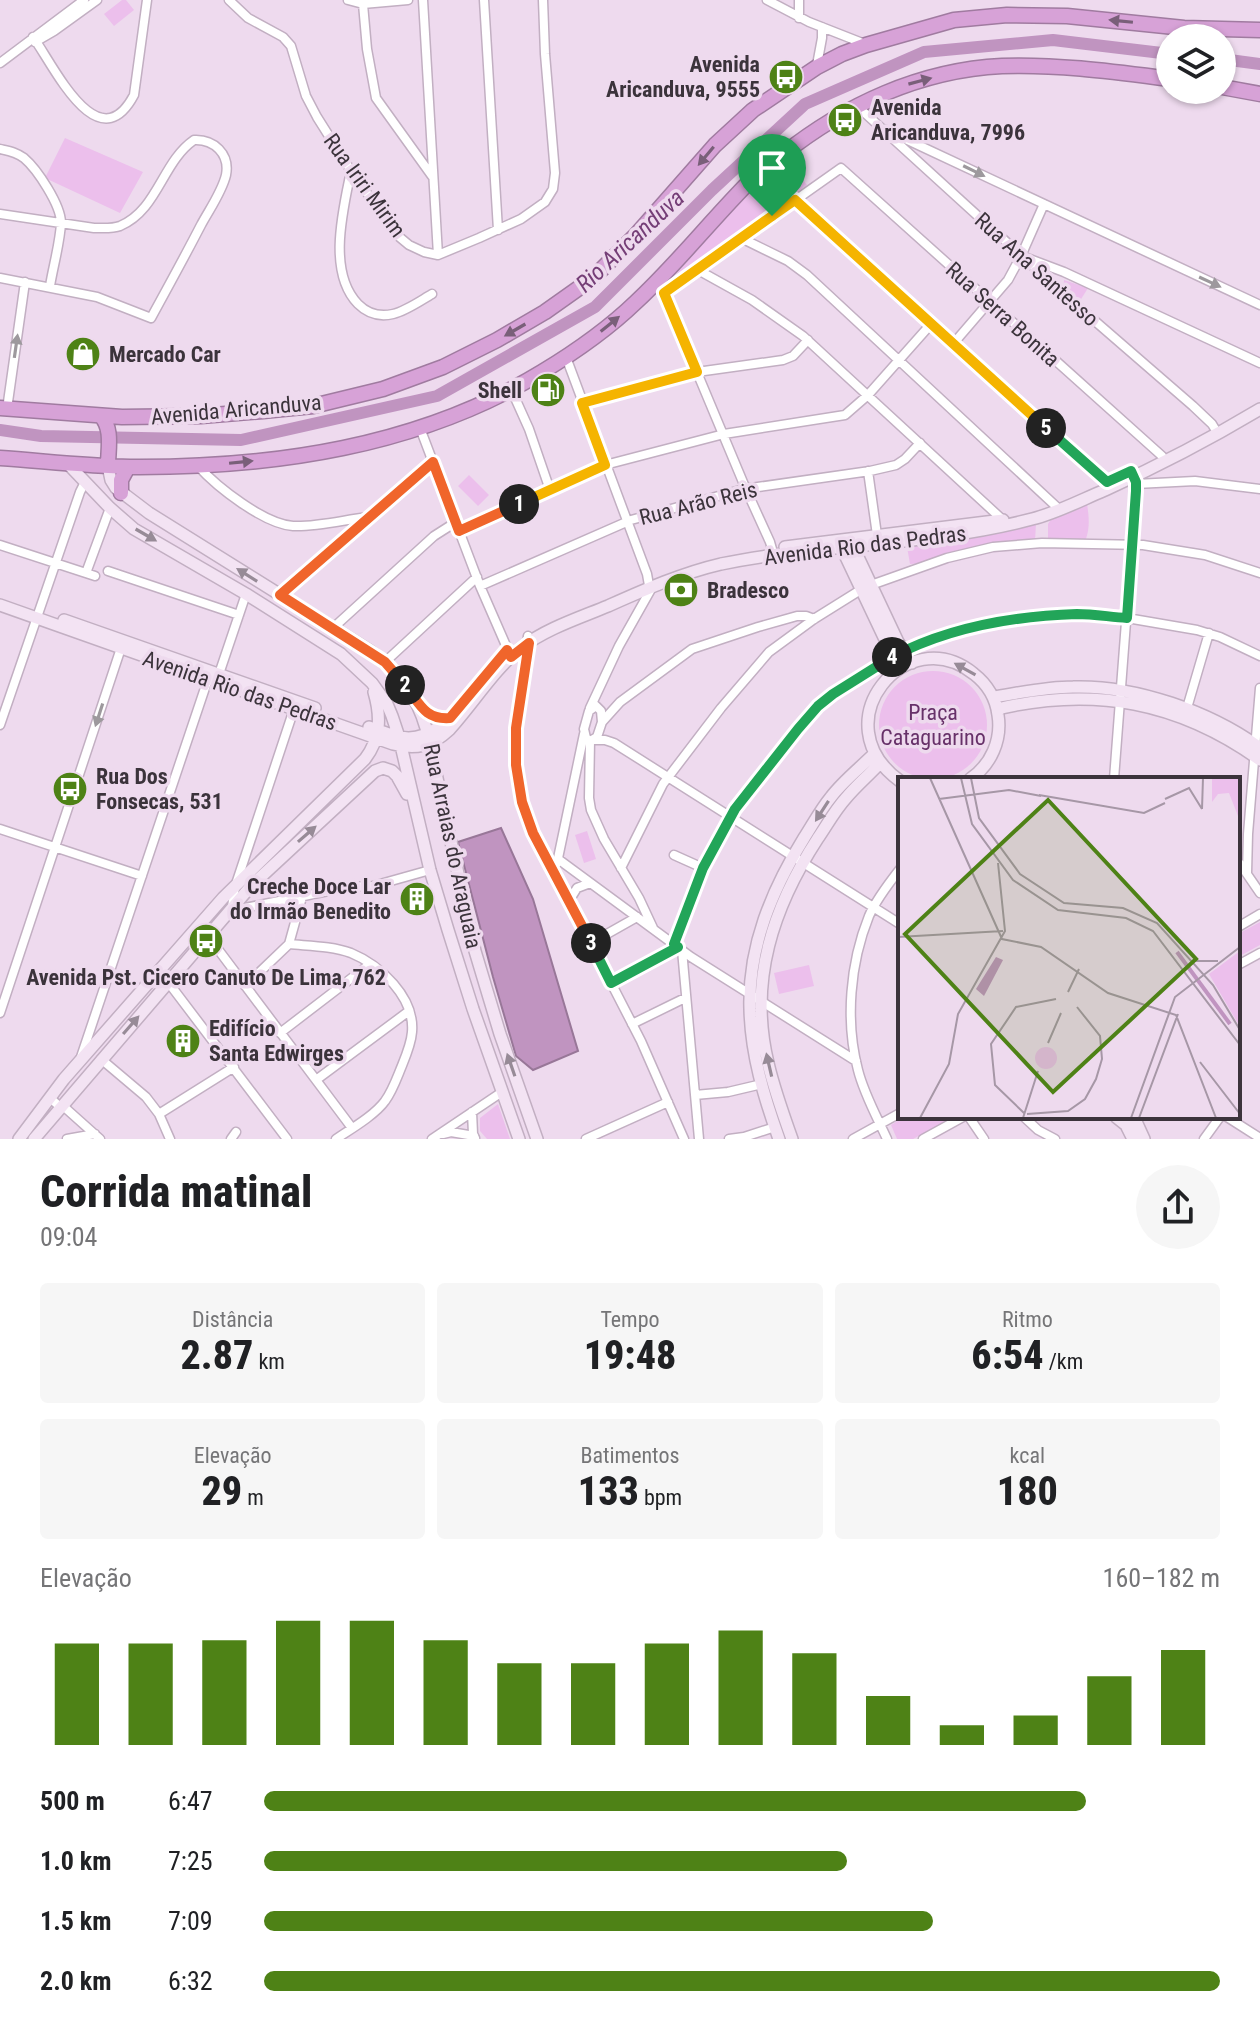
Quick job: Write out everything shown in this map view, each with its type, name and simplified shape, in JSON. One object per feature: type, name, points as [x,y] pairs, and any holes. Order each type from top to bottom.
[{"type":"highway","name":"Avenida Aricanduva","points":[[4,409],[101,416],[201,416],[313,406],[383,389],[443,367],[497,340],[545,312],[593,278],[635,236],[715,145],[753,110],[842,54],[954,20],[1007,15],[1067,16],[1156,25]]},
{"type":"highway","points":[[1236,27],[1260,20]]},
{"type":"highway","name":"Avenida Aricanduva","points":[[1236,30],[1260,30]]},
{"type":"highway","points":[[0,458],[68,464],[108,459],[128,467],[198,466],[313,455],[420,428],[511,389],[593,338],[661,286],[754,177],[807,135],[856,105],[913,82],[998,67],[1026,66],[1156,77]]},
{"type":"highway","points":[[1236,89],[1260,97]]},
{"type":"highway","points":[[101,416],[109,430],[108,459]]},
{"type":"highway","points":[[121,493],[121,480],[128,467]]},
{"type":"main road","name":"Avenida Rio das Pedras","points":[[1216,431],[1260,401]]},
{"type":"main road","name":"Avenida Rio das Pedras","points":[[0,597],[37,614],[214,677],[377,734],[424,746],[509,654],[528,639],[699,563],[848,543],[986,530],[1134,477],[1260,409]]},
{"type":"main road","name":"Rua Arraias do Araguaia","points":[[108,459],[111,480],[121,493],[168,526],[385,662],[412,693],[429,739],[475,951],[537,1139]]},
{"type":"main road","name":"Rua Arraias do Araguaia","points":[[68,464],[134,529],[341,654],[372,683],[387,704],[430,870],[473,1009],[519,1139]]},
{"type":"main road","name":"Avenida Rio das Pedras","points":[[848,543],[877,535],[1004,522]]},
{"type":"main road","points":[[848,543],[898,654],[912,663]]},
{"type":"main road","name":"Avenida Rio das Pedras","points":[[0,605],[37,614]]},
{"type":"main road","name":"Avenida Rio das Pedras","points":[[429,739],[439,740],[449,730],[509,654]]},
{"type":"main road","points":[[893,673],[898,654]]},
{"type":"main road","points":[[898,780],[889,774],[877,758],[869,737],[869,710],[881,686],[893,673],[912,663],[936,659],[959,664],[979,677],[995,703],[999,733],[996,745],[984,766],[972,777]]},
{"type":"main road","points":[[19,1139],[80,1060],[197,928],[365,759],[377,734],[378,706],[372,683]]},
{"type":"main road","points":[[995,703],[1075,687],[1120,697],[1199,724],[1258,752]]},
{"type":"main road","points":[[1120,697],[1156,699],[1208,716],[1258,752]]},
{"type":"main road","points":[[418,705],[437,718],[450,718]]},
{"type":"main road","points":[[777,1133],[752,1043],[750,993],[758,934],[776,886],[877,758]]},
{"type":"main road","points":[[365,759],[371,760],[374,765],[372,774]]},
{"type":"main road","points":[[34,1139],[231,909],[270,867],[372,774],[380,769],[392,771],[414,809]]},
{"type":"main road","points":[[792,1139],[768,1064],[762,1001],[765,961],[774,923],[798,858]]},
{"type":"main road","points":[[89,1050],[97,1064]]},
{"type":"main road","points":[[1118,1119],[1126,1125],[1133,1139]]},
{"type":"main road","points":[[1135,1119],[1144,1139]]},
{"type":"street","points":[[64,20],[84,0]]},
{"type":"street","points":[[0,63],[97,0]]},
{"type":"street","points":[[32,41],[80,105],[94,116],[113,117],[127,107],[134,95],[147,0]]},
{"type":"street","name":"Rua Iriri Mirim","points":[[229,0],[248,18],[283,37],[291,46],[306,96],[317,117],[397,235],[416,249],[438,255]]},
{"type":"street","points":[[408,0],[355,2],[376,98],[432,176]]},
{"type":"street","points":[[423,0],[438,255],[498,230],[539,208],[554,183],[543,0]]},
{"type":"street","points":[[484,0],[498,230]]},
{"type":"street","points":[[767,0],[799,18],[866,45]]},
{"type":"street","points":[[799,0],[799,18]]},
{"type":"street","points":[[817,67],[822,27]]},
{"type":"street","name":"Rua Ana Santesso","points":[[856,105],[1021,256],[1193,406],[1216,431]]},
{"type":"street","points":[[878,126],[1260,305]]},
{"type":"street","points":[[0,214],[94,228],[120,226],[151,200],[176,156],[189,144],[199,139],[217,146],[226,167],[223,181],[151,318],[97,297],[0,278]]},
{"type":"street","points":[[912,157],[920,145]]},
{"type":"street","points":[[0,149],[14,152],[32,167],[59,208],[61,223],[50,286]]},
{"type":"street","name":"Rua Serra Bonita","points":[[795,200],[841,168],[1163,459]]},
{"type":"street","points":[[351,171],[342,221],[340,256],[350,294],[362,308],[376,315],[395,314],[432,294]]},
{"type":"street","points":[[773,552],[661,286],[698,270],[795,200],[1108,485]]},
{"type":"street","points":[[953,344],[1008,280],[1044,204]]},
{"type":"street","points":[[741,238],[798,268],[1057,507]]},
{"type":"street","points":[[1021,256],[1064,272],[1260,363]]},
{"type":"street","points":[[698,270],[752,300],[808,340],[1004,522]]},
{"type":"street","points":[[1058,289],[1064,272]]},
{"type":"street","points":[[4,409],[25,282]]},
{"type":"street","points":[[333,628],[434,536],[457,526],[605,465],[723,434],[841,416],[849,412],[931,324]]},
{"type":"street","points":[[582,403],[697,372],[783,360],[793,356],[808,340]]},
{"type":"street","points":[[566,356],[650,585],[647,597],[601,686],[596,708],[586,721],[590,738],[591,810],[653,929]]},
{"type":"street","points":[[511,389],[550,490]]},
{"type":"street","points":[[420,428],[478,582],[509,654]]},
{"type":"street","name":"Rua Arão Reis","points":[[385,662],[478,582],[627,521],[746,489],[868,471],[900,463],[920,443]]},
{"type":"street","points":[[280,595],[433,462]]},
{"type":"street","points":[[198,466],[241,502],[288,526],[369,517]]},
{"type":"street","points":[[868,471],[877,535]]},
{"type":"street","points":[[1114,777],[1133,544],[1134,477],[1260,489]]},
{"type":"street","points":[[0,725],[85,482]]},
{"type":"street","points":[[0,545],[90,575],[110,508]]},
{"type":"street","points":[[621,868],[663,784],[769,652],[866,587],[947,558],[993,547],[1042,543],[1133,544],[1205,555],[1260,573]]},
{"type":"street","points":[[108,571],[239,615]]},
{"type":"street","points":[[80,1060],[142,876],[246,594]]},
{"type":"street","points":[[699,1139],[678,947],[703,868],[730,815],[818,706],[898,654],[936,638],[996,622],[1080,614],[1127,618],[1209,633],[1260,656]]},
{"type":"street","points":[[554,872],[590,738],[620,702],[695,647],[797,616],[814,619]]},
{"type":"street","points":[[1187,708],[1209,633]]},
{"type":"street","points":[[528,639],[516,728],[516,765],[525,813],[632,1024],[684,1139]]},
{"type":"street","points":[[0,1013],[122,644]]},
{"type":"street","points":[[1247,873],[1247,843],[1258,752],[1260,688]]},
{"type":"street","points":[[596,708],[620,702]]},
{"type":"street","points":[[296,705],[235,887],[231,909],[348,887],[387,883],[430,870]]},
{"type":"street","points":[[596,708],[602,714],[602,724],[614,743]]},
{"type":"street","points":[[590,738],[614,743],[898,923]]},
{"type":"street","points":[[0,829],[142,876]]},
{"type":"street","points":[[1240,856],[1247,843]]},
{"type":"street","points":[[674,855],[703,868]]},
{"type":"street","points":[[558,859],[678,947],[856,1061]]},
{"type":"street","points":[[1240,862],[1260,893]]},
{"type":"street","points":[[887,1139],[856,1061],[852,981],[870,915],[898,872]]},
{"type":"street","points":[[569,901],[577,888],[590,883]]},
{"type":"street","points":[[245,986],[289,944],[302,897]]},
{"type":"street","points":[[1240,926],[1260,914]]},
{"type":"street","points":[[591,943],[637,917]]},
{"type":"street","points":[[197,928],[208,936],[352,1128]]},
{"type":"street","points":[[289,944],[351,953],[384,972],[398,990],[412,1019],[406,1055],[385,1102],[336,1139]]},
{"type":"street","points":[[611,983],[678,947]]},
{"type":"street","points":[[1240,964],[1260,953]]},
{"type":"street","points":[[280,1033],[370,964]]},
{"type":"street","points":[[168,982],[287,1139]]},
{"type":"street","points":[[632,1024],[685,998]]},
{"type":"street","points":[[316,1080],[409,1011]]},
{"type":"street","points":[[89,1032],[89,1050]]},
{"type":"street","points":[[97,1064],[146,1097],[159,1114],[170,1139]]},
{"type":"street","points":[[159,1114],[234,1067]]},
{"type":"street","points":[[695,1095],[762,1084]]},
{"type":"street","points":[[435,1137],[502,1092]]},
{"type":"street","points":[[52,1095],[59,1096],[62,1105],[98,1136]]},
{"type":"street","points":[[586,1139],[668,1102]]},
{"type":"street","points":[[435,1137],[451,1132],[475,1137],[472,1112]]},
{"type":"street","points":[[853,1139],[898,1114]]},
{"type":"street","points":[[923,1139],[962,1119]]},
{"type":"street","points":[[968,1119],[984,1139]]},
{"type":"street","points":[[1026,1119],[1055,1139]]},
{"type":"street","points":[[1204,1139],[1219,1119]]},
{"type":"street","points":[[1230,1119],[1260,1138]]},
{"type":"street","points":[[729,1139],[777,1133]]},
{"type":"street","points":[[67,1139],[98,1136]]},
{"type":"green space","points":[[126,0],[134,10],[114,26],[104,14]]},
{"type":"green space","points":[[65,138],[143,172],[120,213],[45,178]]},
{"type":"green space","points":[[787,160],[807,185],[711,255],[673,278],[727,216]]},
{"type":"green space","points":[[1064,280],[1088,288],[1078,304],[1063,291]]},
{"type":"green space","points":[[469,475],[489,495],[478,506],[458,486]]},
{"type":"green space","points":[[1087,504],[1089,522],[1086,539],[1048,538],[1051,519]]},
{"type":"green space","points":[[1036,524],[1035,541],[969,549],[910,564],[907,547],[911,544],[978,536]]},
{"type":"green space","name":"Praça Cataguarino","points":[[922,672],[944,672],[963,680],[978,695],[986,714],[986,736],[978,755],[963,770],[947,777],[919,777],[903,770],[888,755],[880,736],[880,714],[888,695],[903,680]]},
{"type":"green space","points":[[587,831],[596,859],[584,863],[575,835]]},
{"type":"green space","points":[[1260,922],[1260,945],[1240,956],[1240,933]]},
{"type":"green space","points":[[809,965],[814,986],[779,994],[774,973]]},
{"type":"green space","points":[[498,1104],[510,1139],[487,1139],[480,1131],[480,1118]]},
{"type":"green space","points":[[901,1119],[950,1119],[913,1139],[897,1139],[891,1125]]},
{"type":"shaded area","points":[[501,828],[533,899],[578,1051],[533,1070],[516,1056],[458,842]]},
{"type":"waterway","name":"Rio Aricanduva","points":[[0,430],[41,436],[241,440],[437,396],[595,307],[712,190],[805,104],[924,52],[1053,40],[1156,52]]},
{"type":"waterway","name":"Rio Aricanduva","points":[[1236,61],[1260,64]]},
{"type":"place","name":"Avenida Aricanduva, 9555","points":[[786,77]]},
{"type":"place","name":"Avenida Aricanduva, 7996","points":[[845,120]]},
{"type":"place","name":"Mercado Car","points":[[83,354]]},
{"type":"place","name":"Shell","points":[[548,390]]},
{"type":"place","name":"Bradesco","points":[[681,590]]},
{"type":"place","name":"Rua Dos Fonsecas, 531","points":[[70,789]]},
{"type":"place","name":"Creche Doce Lar do Irmão Benedito","points":[[417,899]]},
{"type":"place","name":"Avenida Pst. Cicero Canuto De Lima, 762","points":[[206,941]]},
{"type":"place","name":"Edifício Santa Edwirges","points":[[183,1041]]},
{"type":"route","points":[[795,200],[1107,482],[1131,471],[1136,491],[1127,618],[1080,614],[1023,618],[979,626],[908,649],[833,694],[798,729],[730,815],[703,868],[674,944],[678,947],[611,983],[533,833],[522,802],[515,748],[520,690],[529,643],[511,657],[507,650],[450,718],[437,718],[418,705],[412,693],[385,662],[280,595],[433,462],[459,531],[605,465],[582,403],[697,372],[664,293],[772,216],[795,200]]}]
